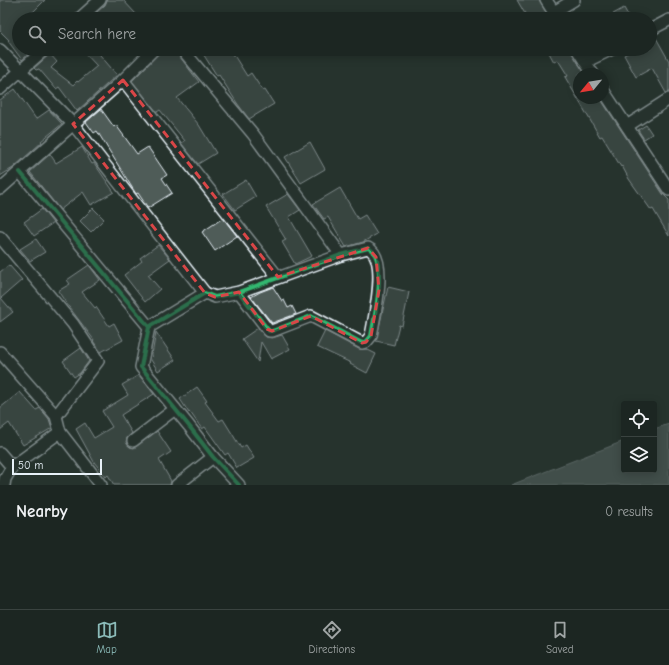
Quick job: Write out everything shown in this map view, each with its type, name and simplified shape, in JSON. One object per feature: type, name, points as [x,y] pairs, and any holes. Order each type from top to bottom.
[{"type":"street","points":[[87,12],[100,0]]},
{"type":"street","points":[[546,0],[554,12]]},
{"type":"street","points":[[560,12],[574,0]]},
{"type":"street","points":[[657,26],[669,20]]},
{"type":"street","points":[[0,50],[73,124],[205,293],[215,297],[239,292],[341,255],[368,248],[376,257],[379,272],[378,290],[371,336],[366,342],[362,343],[311,316],[269,331],[239,292]]},
{"type":"street","points":[[0,89],[37,56]]},
{"type":"street","points":[[0,189],[123,80],[147,56]]},
{"type":"street","points":[[188,56],[253,134],[341,255]]},
{"type":"street","points":[[581,56],[589,68]]},
{"type":"street","points":[[585,62],[597,56]]},
{"type":"street","points":[[123,80],[278,278]]},
{"type":"street","points":[[609,99],[668,185]]},
{"type":"street","points":[[626,126],[669,99]]},
{"type":"street","points":[[20,172],[149,327]]},
{"type":"street","points":[[0,237],[73,324],[98,361],[56,416]]},
{"type":"street","points":[[205,293],[149,327],[141,367],[213,457],[239,485]]},
{"type":"street","points":[[0,352],[56,416],[60,432],[101,485]]},
{"type":"street","points":[[133,441],[175,409]]},
{"type":"street","points":[[4,485],[5,478],[12,467],[60,432]]},
{"type":"street","points":[[0,453],[12,467]]},
{"type":"street","points":[[177,485],[213,457]]},
{"type":"highlighted area","points":[[123,80],[278,277],[368,248],[376,257],[379,290],[371,336],[366,342],[362,343],[311,316],[272,331],[267,329],[239,292],[215,297],[205,293],[73,124]]},
{"type":"shaded area","points":[[669,424],[669,485],[511,485],[621,442],[621,473],[657,473],[657,428]]},
{"type":"building","points":[[0,0],[45,0],[33,12],[12,12],[12,46],[8,41],[9,40],[0,31]]},
{"type":"building","points":[[107,0],[123,0],[134,12],[97,12],[105,5]]},
{"type":"building","points":[[517,0],[539,0],[546,12],[524,12]]},
{"type":"building","points":[[624,8],[626,12],[617,12]]},
{"type":"building","points":[[657,40],[669,61],[669,92],[666,93],[652,68],[636,77],[625,56],[657,56]]},
{"type":"building","points":[[19,56],[26,56],[22,60]]},
{"type":"building","points":[[48,56],[52,56],[57,62],[51,68],[73,85],[97,66],[88,56],[101,56],[117,75],[77,111],[59,87],[56,89],[39,69],[36,70],[34,68]]},
{"type":"building","points":[[156,56],[179,56],[199,82],[177,98],[199,125],[216,153],[198,164],[181,143],[185,141],[160,110],[157,112],[132,81]]},
{"type":"building","points":[[204,56],[234,56],[247,76],[251,73],[274,104],[249,119],[219,75],[217,76]]},
{"type":"building","points":[[551,56],[574,56],[581,68],[573,68],[573,91],[565,77],[568,76],[558,60],[554,62]]},
{"type":"building","points":[[15,89],[36,119],[49,110],[62,124],[41,141],[42,142],[13,168],[0,176],[0,100]]},
{"type":"building","points":[[581,104],[604,104],[663,194],[669,200],[669,236],[653,209],[651,210],[629,179],[602,136],[600,137]]},
{"type":"building","points":[[101,109],[114,127],[116,125],[137,154],[148,147],[167,175],[162,178],[172,193],[148,208],[138,193],[136,194],[97,131],[94,133],[86,122]]},
{"type":"building","points":[[646,125],[652,134],[644,139],[638,130]]},
{"type":"building","points":[[310,142],[325,169],[301,183],[285,157]]},
{"type":"building","points":[[82,147],[92,164],[94,163],[114,192],[91,205],[83,192],[60,210],[30,172],[50,154],[56,163]]},
{"type":"building","points":[[246,180],[256,197],[235,210],[223,194]]},
{"type":"building","points":[[340,188],[358,219],[365,215],[377,234],[363,242],[346,247],[328,217],[324,219],[313,204]]},
{"type":"building","points":[[288,194],[300,210],[289,217],[312,256],[295,264],[282,242],[286,240],[266,207]]},
{"type":"building","points":[[93,208],[104,219],[91,232],[80,221]]},
{"type":"building","points":[[42,209],[53,223],[34,236],[24,222]]},
{"type":"building","points":[[223,218],[237,236],[215,251],[202,232]]},
{"type":"building","points":[[36,239],[45,252],[30,261],[20,249]]},
{"type":"building","points":[[158,245],[170,259],[148,275],[160,289],[145,302],[124,275],[142,261],[140,258]]},
{"type":"building","points":[[9,265],[22,280],[1,298],[13,312],[0,322],[0,272]]},
{"type":"building","points":[[89,265],[100,280],[82,292],[95,308],[96,307],[109,326],[114,323],[123,340],[101,352],[58,291],[70,284],[67,280]]},
{"type":"building","points":[[273,287],[282,301],[284,300],[288,308],[292,306],[296,314],[272,323],[251,297]]},
{"type":"building","points":[[388,287],[409,292],[402,326],[399,325],[394,345],[376,341]]},
{"type":"building","points":[[258,328],[266,337],[272,338],[282,335],[290,349],[271,359],[261,342],[258,362],[242,339]]},
{"type":"building","points":[[325,331],[359,349],[366,349],[376,354],[367,373],[350,364],[351,363],[317,347]]},
{"type":"building","points":[[156,332],[175,360],[158,371],[151,360]]},
{"type":"building","points":[[81,348],[89,361],[80,373],[74,377],[63,361]]},
{"type":"building","points":[[139,375],[154,394],[121,415],[132,433],[127,438],[126,442],[130,447],[134,448],[157,431],[171,452],[159,460],[171,481],[170,485],[114,485],[108,475],[106,477],[94,462],[76,429],[85,423],[94,438],[112,427],[102,411],[128,395],[122,385]]},
{"type":"building","points":[[197,387],[207,401],[205,402],[219,421],[223,419],[241,448],[246,445],[254,458],[237,468],[228,453],[225,455],[205,427],[202,429],[190,412],[189,413],[180,399]]},
{"type":"building","points":[[20,392],[36,410],[40,408],[49,419],[52,428],[23,445],[9,423],[0,430],[0,408]]},
{"type":"cycle path","points":[[20,172],[149,327],[141,367],[213,457],[239,485]]},
{"type":"cycle path","points":[[149,327],[205,293],[215,297],[239,292],[341,255],[368,248],[374,254],[378,263],[379,275],[377,302],[371,336],[366,342],[362,343],[311,316],[269,331],[239,292]]}]
